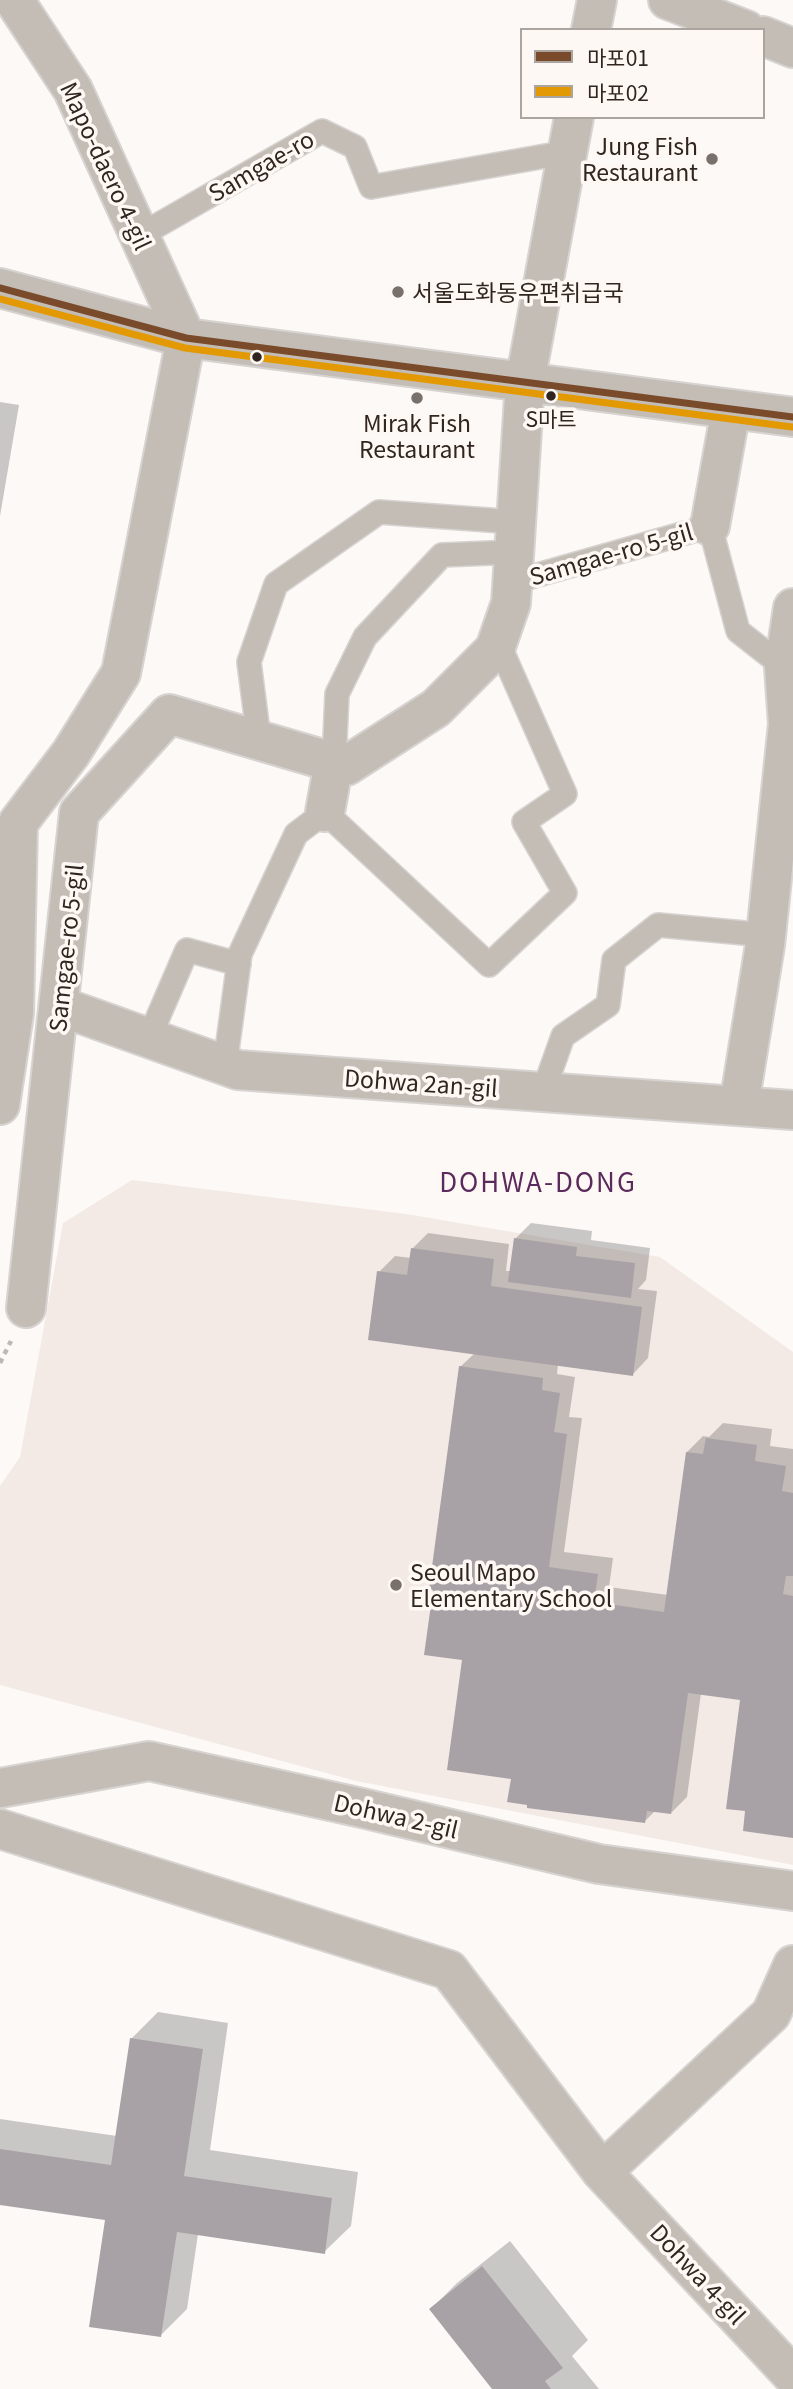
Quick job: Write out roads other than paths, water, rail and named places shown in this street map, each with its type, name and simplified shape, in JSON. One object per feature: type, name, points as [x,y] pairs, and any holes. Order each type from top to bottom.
[{"type":"street","name":"Mapo-daero 4-gil","points":[[14,0],[73,90],[186,338]]},
{"type":"street","points":[[591,28],[597,0]]},
{"type":"street","points":[[668,0],[741,28]]},
{"type":"street","points":[[765,37],[793,48]]},
{"type":"street","points":[[525,382],[571,135]]},
{"type":"street","points":[[0,288],[186,338],[793,417]]},
{"type":"street","points":[[0,1105],[14,1013],[18,823],[71,753],[121,673],[186,338]]},
{"type":"street","name":"Samgae-ro 5-gil","points":[[26,1308],[79,813],[169,714],[346,765],[436,708],[495,649],[511,603],[525,382]]},
{"type":"street","points":[[710,526],[731,408]]},
{"type":"street","points":[[739,1105],[766,935],[788,724],[784,667],[793,608]]},
{"type":"street","points":[[325,813],[334,762]]},
{"type":"street","name":"Dohwa 2an-gil","points":[[59,1006],[238,1070],[793,1110]]},
{"type":"street","name":"Dohwa 2-gil","points":[[0,1788],[149,1761],[599,1864],[793,1891]]},
{"type":"street","name":"Dohwa 4-gil","points":[[0,1829],[449,1970],[602,2172],[793,2376]]},
{"type":"street","points":[[602,2172],[771,2014],[793,1965]]},
{"type":"lane","name":"Samgae-ro","points":[[139,236],[322,131],[355,146],[371,187],[571,135]]},
{"type":"lane","name":"Samgae-ro 5-gil","points":[[260,740],[249,662],[276,584],[379,512],[515,552]]},
{"type":"lane","name":"Samgae-ro 5-gil","points":[[334,762],[337,694],[365,637],[442,555],[515,552],[710,526]]},
{"type":"lane","points":[[710,526],[738,631],[784,667]]},
{"type":"lane","points":[[225,1065],[240,954],[296,834],[325,813],[489,965],[565,893],[524,822],[565,794],[498,640]]},
{"type":"lane","points":[[543,1091],[563,1037],[608,1005],[614,960],[657,925],[766,935]]},
{"type":"lane","points":[[149,1038],[187,950],[239,964]]},
{"type":"place","name":"Jung Fish Restaurant","points":[[712,159]]},
{"type":"place","name":"서울도화동우편취급국","points":[[398,292]]},
{"type":"place","name":"S마트","points":[[551,396]]},
{"type":"place","name":"Mirak Fish Restaurant","points":[[417,398]]},
{"type":"place","name":"Seoul Mapo Elementary School","points":[[396,1585]]},
{"type":"district","name":"DOHWA-DONG","points":[[538,1182]]}]
